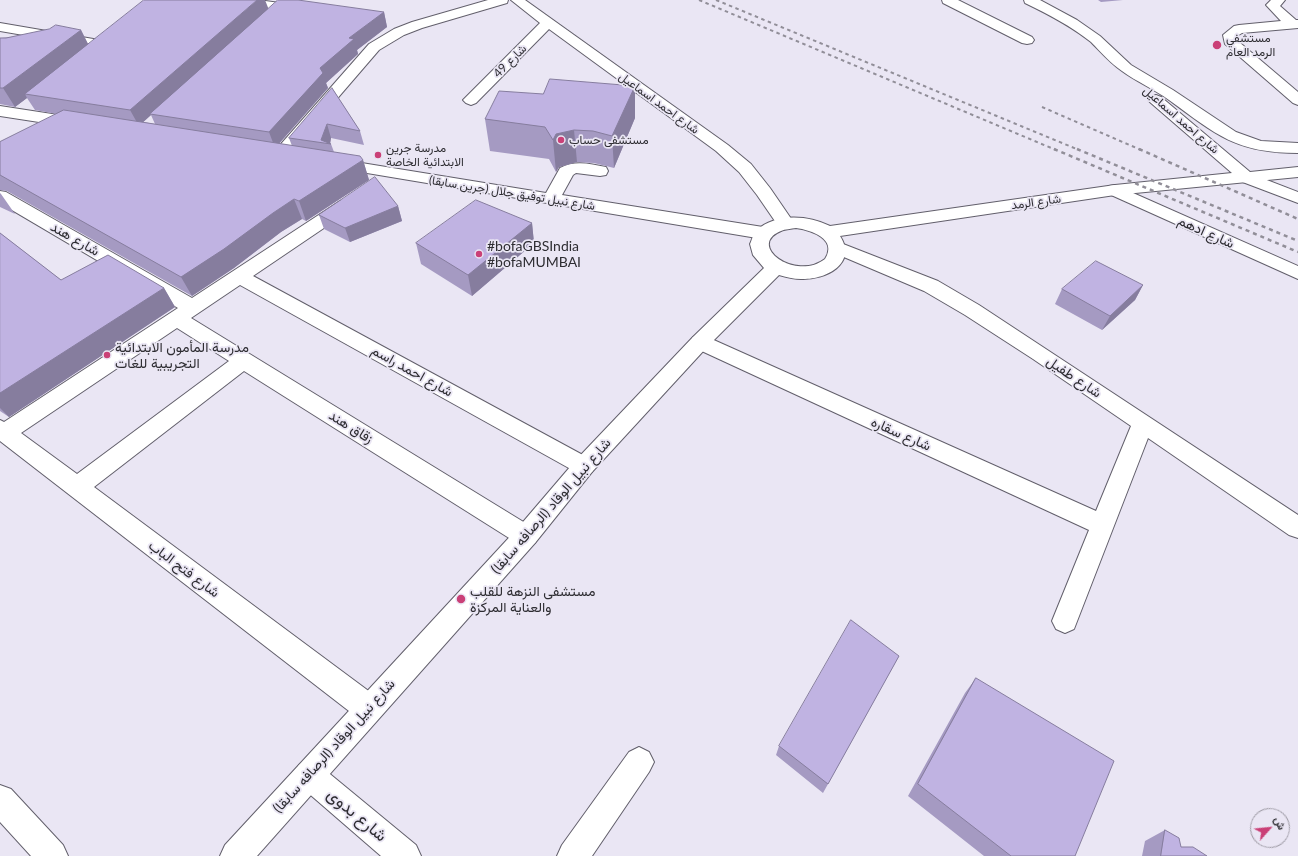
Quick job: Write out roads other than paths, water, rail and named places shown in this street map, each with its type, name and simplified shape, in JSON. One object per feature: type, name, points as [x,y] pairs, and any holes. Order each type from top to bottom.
[{"type":"street","points":[[230,0],[312,11]]},
{"type":"street","points":[[280,155],[374,47],[399,32],[416,25],[502,0]]},
{"type":"street","name":"شارع احمد اسماعيل","points":[[517,0],[722,148],[745,168],[764,192],[784,223]]},
{"type":"street","points":[[948,0],[1027,40]]},
{"type":"street","points":[[1030,0],[1073,23],[1094,38],[1131,71]]},
{"type":"street","points":[[1279,0],[1273,5],[1296,25]]},
{"type":"street","points":[[270,18],[282,7]]},
{"type":"street","points":[[394,22],[416,25]]},
{"type":"street","name":"شارع 49","points":[[472,100],[548,22]]},
{"type":"street","points":[[1296,25],[1239,29],[1230,35],[1232,44],[1298,100]]},
{"type":"street","points":[[0,27],[105,45]]},
{"type":"street","points":[[89,58],[116,36]]},
{"type":"street","name":"شارع احمد اسماعيل","points":[[1131,71],[1163,89],[1227,135],[1256,146],[1272,148],[1298,148]]},
{"type":"street","name":"شارع احمد اسماعيل","points":[[1131,71],[1148,92],[1246,178]]},
{"type":"street","points":[[0,128],[33,101]]},
{"type":"street","points":[[0,111],[95,126]]},
{"type":"street","name":"شارع نبيل توفيق جلال (جرين سابقا)","points":[[325,162],[763,234]]},
{"type":"street","points":[[552,199],[566,172],[569,170],[577,168],[600,171]]},
{"type":"street","points":[[1246,178],[1298,172]]},
{"type":"street","points":[[2,431],[184,313],[393,173]]},
{"type":"street","points":[[1246,178],[1298,198]]},
{"type":"street","name":"شارع الرمد","points":[[832,240],[1115,190],[1246,178]]},
{"type":"street","name":"شارع ادهم","points":[[1115,190],[1298,273]]},
{"type":"street","name":"شارع هند","points":[[0,196],[184,313]]},
{"type":"street","points":[[784,223],[807,224],[832,240],[837,256],[832,263],[824,269],[813,273],[788,272],[776,267],[766,260],[760,251],[759,242],[763,234],[772,227],[784,223]]},
{"type":"street","name":"شارع طفيل","points":[[832,240],[931,286],[972,310],[1040,354],[1298,528]]},
{"type":"street","name":"شارع نبيل الوقاد (الرصافه سابقا)","points":[[236,856],[368,708],[526,536],[584,466],[700,342],[776,267]]},
{"type":"street","name":"شارع احمد راسم","points":[[239,276],[584,466]]},
{"type":"street","name":"زقاق هند","points":[[184,313],[244,360],[526,536]]},
{"type":"street","name":"شارع سقاره","points":[[700,342],[1103,524]]},
{"type":"street","points":[[77,487],[244,360]]},
{"type":"street","points":[[1065,621],[1143,423]]},
{"type":"street","name":"شارع فتح الباب","points":[[2,431],[368,708]]},
{"type":"street","points":[[573,856],[639,762]]},
{"type":"street","name":"شارع بدوى","points":[[308,775],[405,856]]},
{"type":"street","points":[[0,800],[52,856]]},
{"type":"railway","points":[[699,0],[1056,150]]},
{"type":"railway","points":[[716,0],[1079,150]]},
{"type":"railway","points":[[1042,107],[1141,150]]},
{"type":"railway","points":[[1054,149],[1298,252]]},
{"type":"railway","points":[[1077,149],[1298,241]]},
{"type":"railway","points":[[1139,149],[1298,219]]},
{"type":"place","name":"مستشفي الرمد العام","points":[[1217,45]]},
{"type":"place","name":"مستشفى حساب","points":[[561,140]]},
{"type":"place","name":"مدرسة جرين الابتدائية الخاصة","points":[[378,155]]},
{"type":"place","name":"#bofaGBSIndia #bofaMUMBAI","points":[[479,254]]},
{"type":"place","name":"مدرسة المأمون الابتدائية التجريبية للغات","points":[[107,355]]},
{"type":"place","name":"مستشفى النزهة للقلب والعناية المركزة","points":[[461,599]]}]
